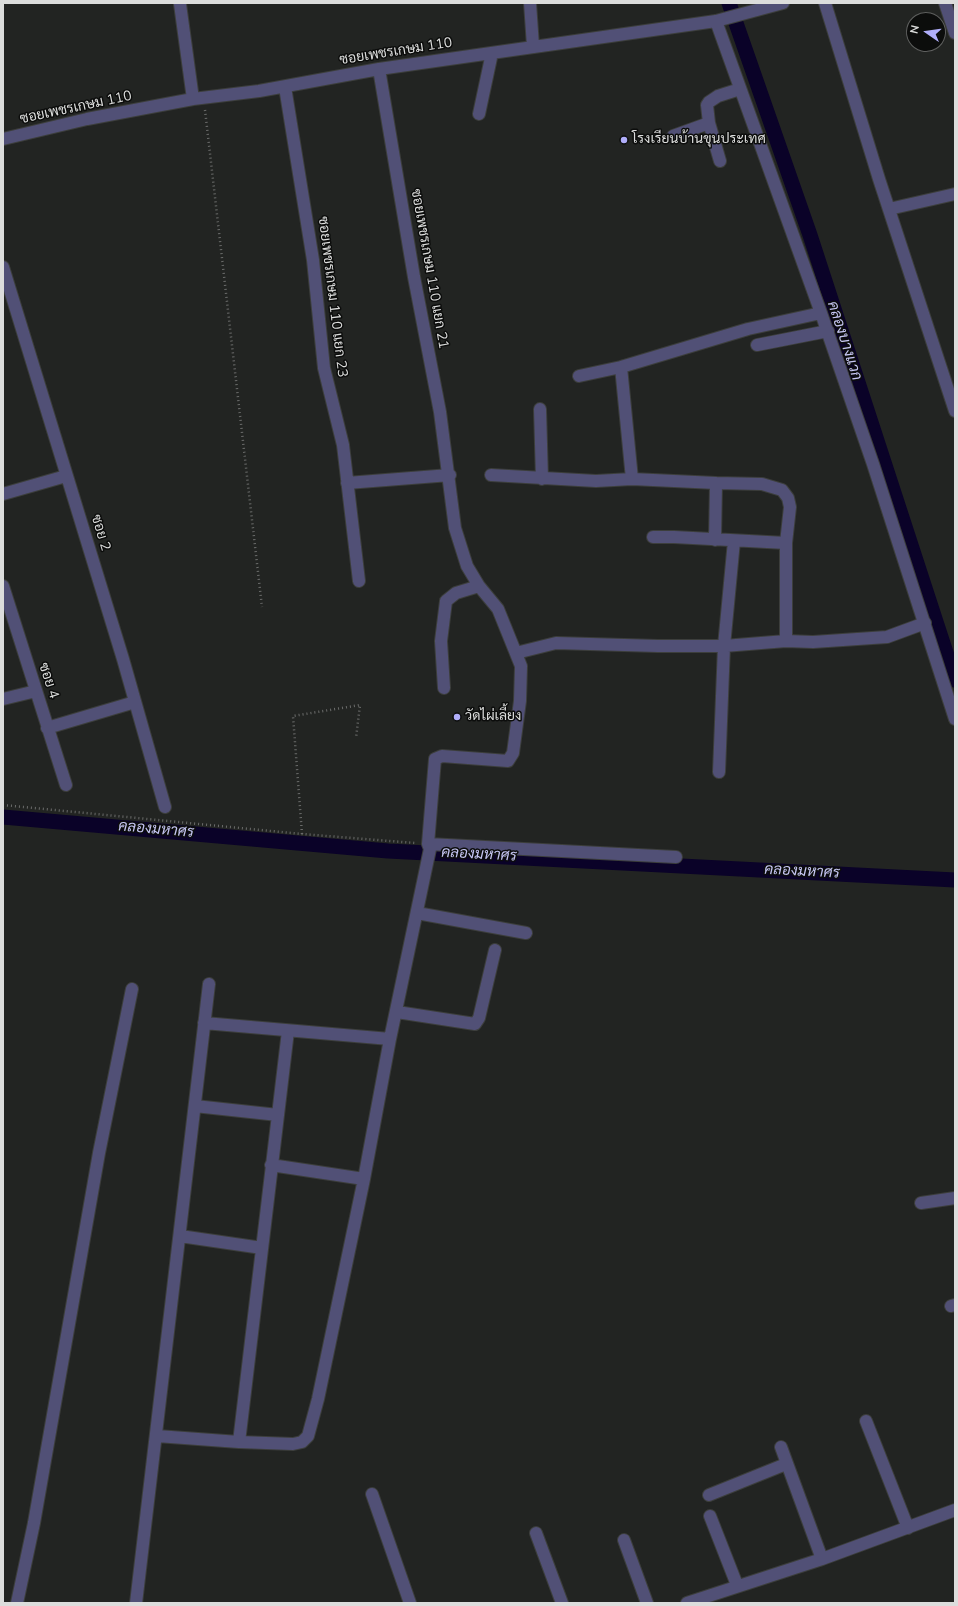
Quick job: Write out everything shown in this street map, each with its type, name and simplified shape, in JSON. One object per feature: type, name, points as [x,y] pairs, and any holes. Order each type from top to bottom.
[{"type":"street","points":[[530,3],[533,46]]},
{"type":"street","name":"ซอยเพชรเกษม 110","points":[[8,138],[87,119],[198,98],[285,87],[378,69],[720,20],[783,3]]},
{"type":"street","points":[[825,3],[889,209],[955,411]]},
{"type":"street","points":[[946,3],[955,34]]},
{"type":"street","points":[[180,4],[198,98]]},
{"type":"street","points":[[720,20],[740,89],[828,331],[925,623],[955,720]]},
{"type":"street","points":[[479,114],[492,52]]},
{"type":"street","name":"ซอยเพชรเกษม 110 แยก 21","points":[[378,69],[450,475],[457,534],[467,566],[479,586],[498,609],[521,666],[520,700],[513,753],[508,761],[442,756],[435,759],[429,846]]},
{"type":"street","name":"ซอยเพชรเกษม 110 แยก 23","points":[[285,87],[313,260],[324,368],[343,445],[359,581]]},
{"type":"street","points":[[720,161],[709,123],[707,112],[709,102],[718,96],[740,89]]},
{"type":"street","points":[[673,136],[709,123]]},
{"type":"street","points":[[889,209],[955,194]]},
{"type":"street","name":"ซอย 2","points":[[3,267],[66,476],[124,659],[165,808]]},
{"type":"street","points":[[579,376],[621,367],[748,329],[821,313]]},
{"type":"street","points":[[757,345],[828,331]]},
{"type":"street","points":[[621,367],[632,479]]},
{"type":"street","points":[[540,409],[542,479]]},
{"type":"street","points":[[347,483],[450,475]]},
{"type":"street","points":[[491,475],[596,481],[632,479],[762,484],[782,490],[788,498],[790,506],[786,543],[786,641]]},
{"type":"street","points":[[3,494],[66,476]]},
{"type":"street","points":[[714,540],[716,483]]},
{"type":"street","points":[[654,537],[786,543]]},
{"type":"street","points":[[719,772],[724,646],[734,541]]},
{"type":"street","name":"ซอย 4","points":[[3,586],[66,785]]},
{"type":"street","points":[[444,688],[441,641],[446,601],[456,593],[479,586]]},
{"type":"street","points":[[516,653],[556,643],[724,646],[786,641],[813,642],[887,637],[925,623]]},
{"type":"street","points":[[3,699],[36,692]]},
{"type":"street","points":[[47,728],[135,702]]},
{"type":"street","points":[[157,1436],[238,1442],[293,1444],[302,1442],[308,1436],[318,1399],[364,1179],[390,1040],[427,865],[429,846],[676,857]]},
{"type":"street","points":[[417,913],[526,933]]},
{"type":"street","points":[[397,1012],[475,1024],[479,1018],[494,950]]},
{"type":"street","points":[[136,1603],[157,1436],[209,984]]},
{"type":"street","points":[[17,1603],[34,1523],[99,1154],[132,989]]},
{"type":"street","points":[[204,1023],[390,1040]]},
{"type":"street","points":[[238,1442],[288,1031]]},
{"type":"street","points":[[195,1106],[278,1115]]},
{"type":"street","points":[[272,1165],[364,1179]]},
{"type":"street","points":[[921,1203],[955,1198]]},
{"type":"street","points":[[180,1236],[262,1248]]},
{"type":"street","points":[[866,1421],[908,1528]]},
{"type":"street","points":[[781,1447],[822,1559]]},
{"type":"street","points":[[709,1495],[786,1464]]},
{"type":"street","points":[[372,1494],[410,1603]]},
{"type":"street","points":[[687,1603],[737,1585],[822,1559],[955,1510]]},
{"type":"street","points":[[710,1516],[737,1585]]},
{"type":"street","points":[[536,1533],[562,1603]]},
{"type":"street","points":[[624,1540],[647,1603]]},
{"type":"path","points":[[198,98],[262,606]]},
{"type":"path","points":[[302,834],[293,716],[360,705],[356,738]]},
{"type":"path","points":[[3,805],[429,846]]},
{"type":"waterway","name":"คลองบางแวก","points":[[729,3],[810,235],[955,680]]},
{"type":"waterway","name":"คลองมหาศร","points":[[3,817],[388,851],[955,880]]},
{"type":"place","name":"โรงเรียนบ้านขุนประเทศ","points":[[624,140]]},
{"type":"place","name":"วัดไผ่เลี้ยง","points":[[457,717]]}]
